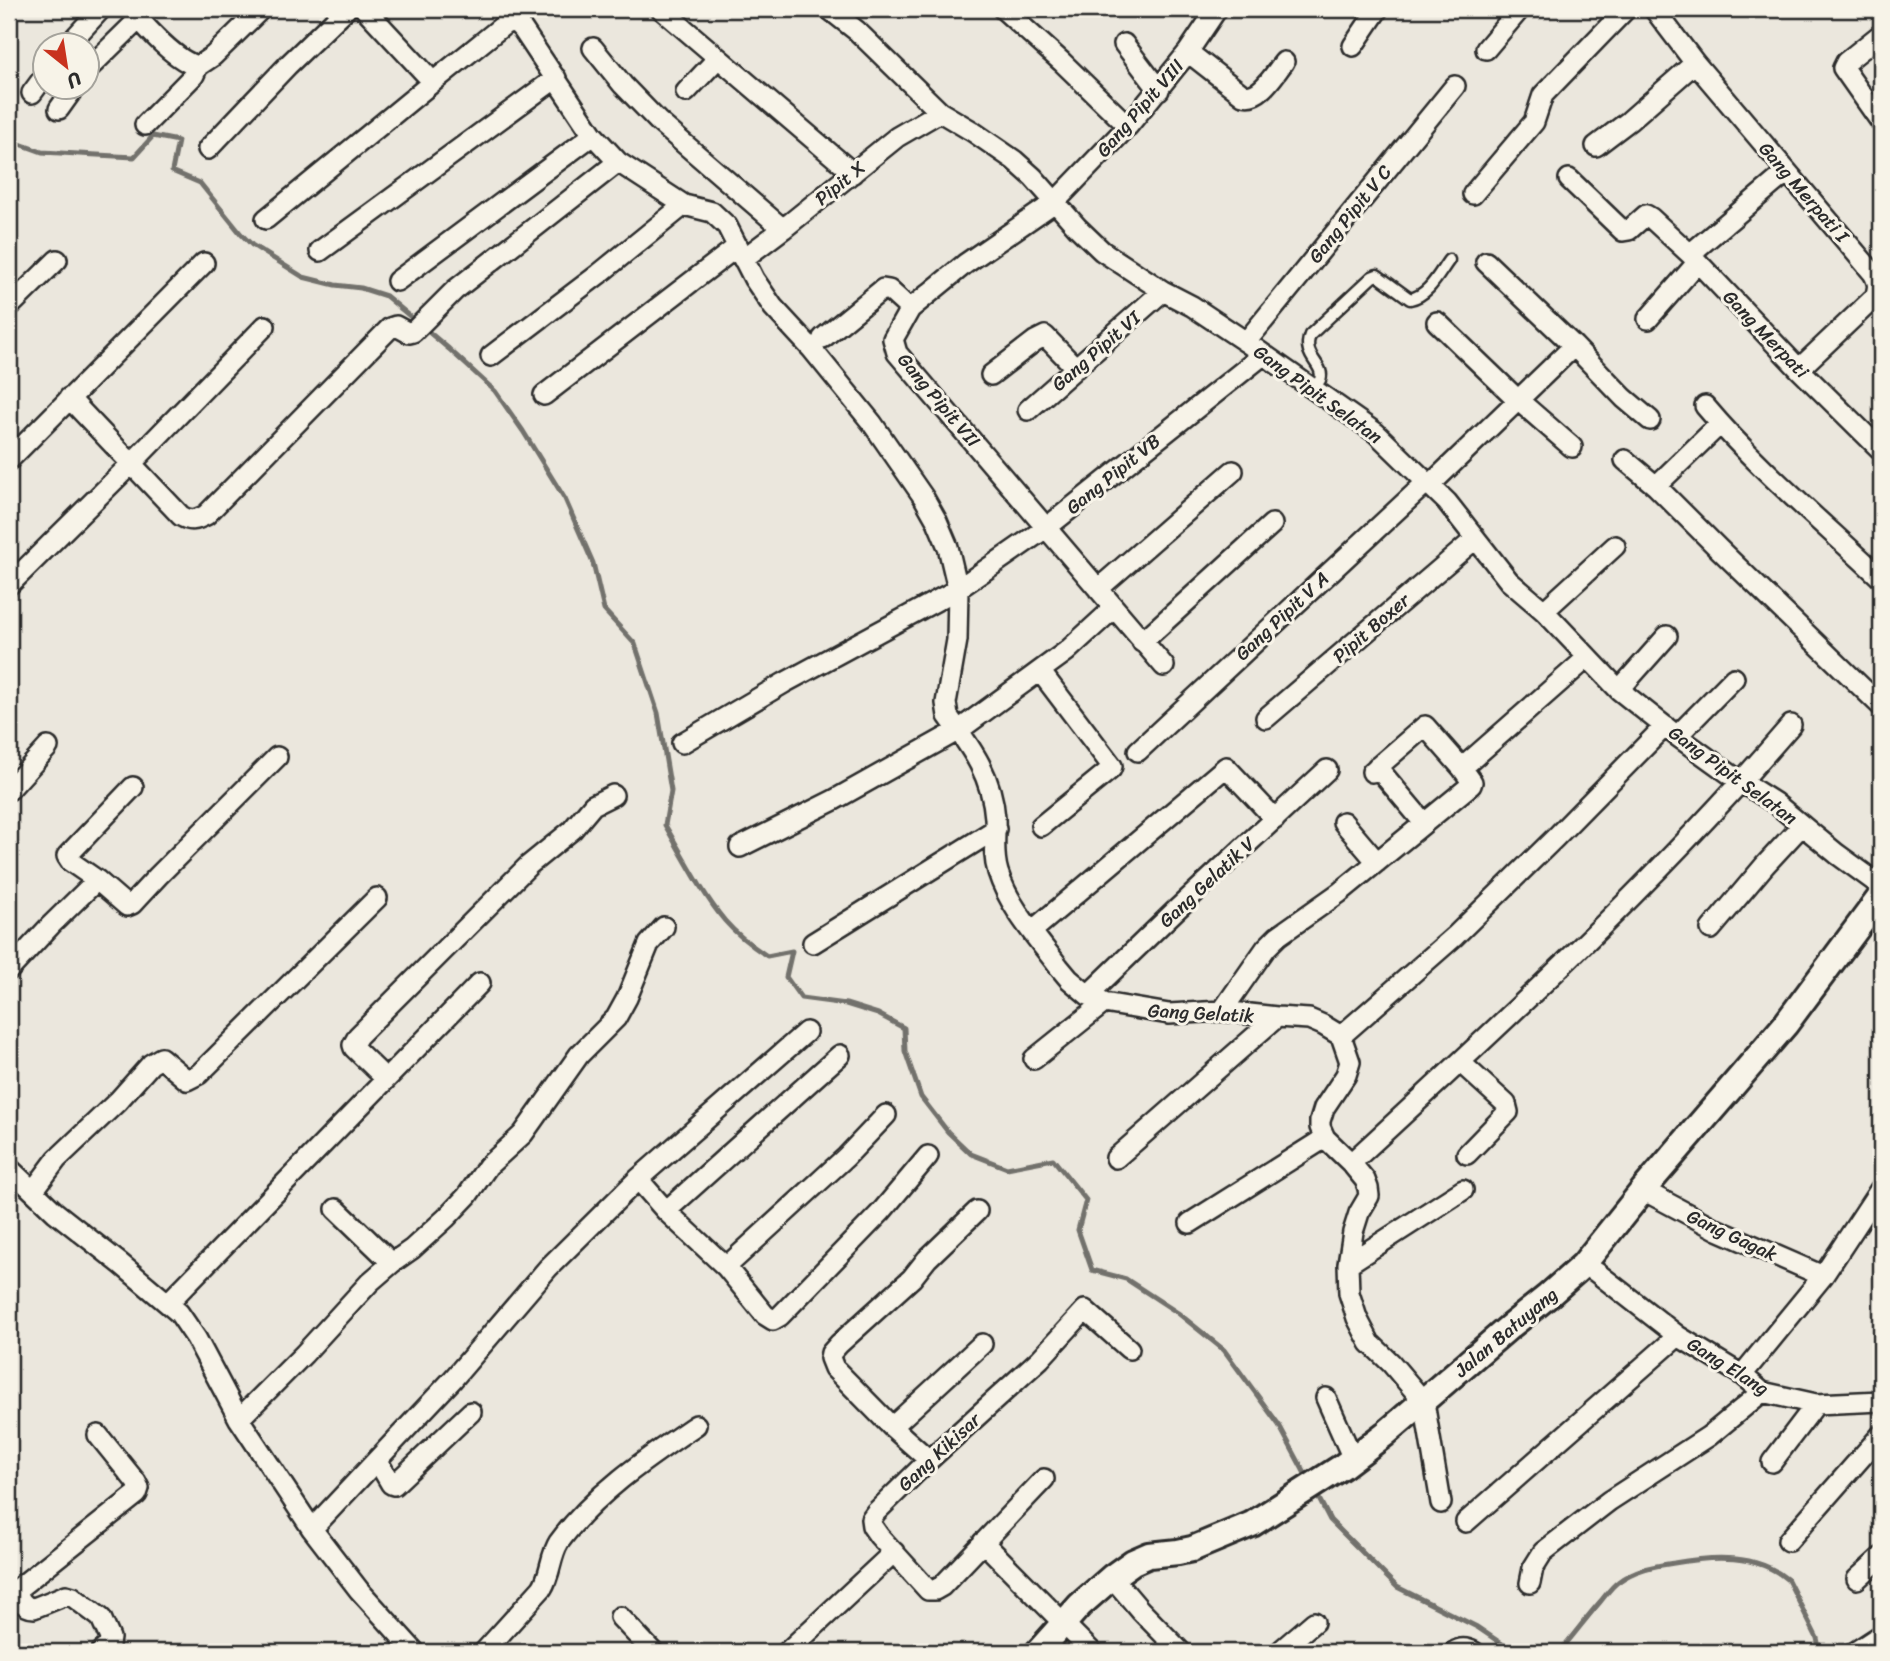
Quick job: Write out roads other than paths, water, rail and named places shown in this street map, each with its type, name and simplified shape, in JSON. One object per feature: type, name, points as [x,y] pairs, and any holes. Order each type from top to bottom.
[{"type":"street","points":[[80,32],[102,9]]},
{"type":"street","points":[[145,125],[194,75],[198,66],[261,9]]},
{"type":"street","points":[[208,149],[346,9]]},
{"type":"street","points":[[365,9],[433,82]]},
{"type":"street","points":[[661,9],[853,173]]},
{"type":"street","points":[[1003,9],[1128,127]]},
{"type":"street","name":"Gang Pipit VIII","points":[[1055,202],[1128,127],[1188,52],[1217,9]]},
{"type":"street","points":[[1353,46],[1378,9]]},
{"type":"street","points":[[1486,50],[1520,9]]},
{"type":"street","points":[[1473,194],[1534,122],[1544,95],[1626,9]]},
{"type":"street","name":"Gang Merpati I","points":[[1654,9],[1695,63],[1874,273],[1878,283],[1875,297],[1799,369]]},
{"type":"street","name":"Gang Pipit Selatan","points":[[839,12],[940,111],[1014,160],[1033,177],[1102,251],[1163,291],[1192,306],[1376,433],[1447,502],[1508,581],[1544,611],[1619,690],[1671,731],[1775,803],[1881,886]]},
{"type":"street","points":[[102,52],[134,14],[178,58],[198,66]]},
{"type":"street","points":[[265,219],[505,24],[518,24],[593,135],[618,162],[684,205],[712,212],[727,226],[754,279],[773,307],[811,348],[872,423],[924,498],[948,547],[958,589],[957,640],[946,703],[948,716],[974,751],[994,800],[996,829],[993,851],[997,871],[1007,895],[1069,979],[1096,999]]},
{"type":"street","points":[[1881,34],[1846,62],[1843,68],[1881,122]]},
{"type":"street","points":[[1124,44],[1159,90]]},
{"type":"street","points":[[593,48],[623,85],[659,122],[783,229]]},
{"type":"street","points":[[1188,52],[1249,97],[1261,90],[1284,62]]},
{"type":"street","points":[[687,92],[718,58]]},
{"type":"street","points":[[1596,146],[1695,63]]},
{"type":"street","points":[[320,251],[556,78]]},
{"type":"street","name":"Gang Pipit V C","points":[[1246,342],[1455,86]]},
{"type":"street","points":[[59,109],[64,102]]},
{"type":"street","name":"Pipit X","points":[[544,395],[741,252],[783,229],[897,137],[940,111]]},
{"type":"street","points":[[397,281],[593,135]]},
{"type":"street","points":[[69,398],[181,516],[195,520],[206,514],[390,328],[396,326],[411,333],[455,290],[618,162]]},
{"type":"street","points":[[1648,319],[1693,259],[1787,172]]},
{"type":"street","name":"Gang Merpati","points":[[1569,179],[1623,231],[1629,230],[1646,215],[1651,218],[1881,450]]},
{"type":"street","name":"Gang Pipit VII","points":[[1055,202],[965,264],[910,309],[893,338],[897,353],[1164,667]]},
{"type":"street","points":[[491,356],[684,205]]},
{"type":"street","points":[[9,307],[57,260]]},
{"type":"street","points":[[1486,262],[1574,345],[1624,398],[1650,420]]},
{"type":"street","points":[[9,460],[204,263]]},
{"type":"street","points":[[822,338],[883,289],[889,290],[910,309]]},
{"type":"street","name":"Gang Pipit VI","points":[[1028,410],[1163,291]]},
{"type":"street","points":[[1437,322],[1518,400],[1572,447]]},
{"type":"street","points":[[9,585],[265,326]]},
{"type":"street","points":[[991,375],[1045,336],[1076,368]]},
{"type":"street","name":"Gang Pipit V A","points":[[1138,751],[1429,483],[1574,345]]},
{"type":"street","name":"Gang Pipit VB","points":[[682,743],[784,683],[958,589],[1046,528],[1263,355]]},
{"type":"street","points":[[1705,407],[1795,498],[1881,578]]},
{"type":"street","points":[[1656,486],[1720,424]]},
{"type":"street","points":[[1625,460],[1656,486],[1881,706]]},
{"type":"street","points":[[1098,589],[1233,471]]},
{"type":"street","points":[[1142,642],[1272,524]]},
{"type":"street","name":"Pipit Boxer","points":[[1266,718],[1475,539]]},
{"type":"street","points":[[1544,611],[1615,546]]},
{"type":"street","points":[[740,847],[834,800],[959,730],[1067,651],[1114,608]]},
{"type":"street","points":[[1619,690],[1667,636]]},
{"type":"street","points":[[1462,768],[1587,658]]},
{"type":"street","points":[[1040,671],[1112,765],[1111,769],[1041,826]]},
{"type":"street","points":[[1441,1503],[1424,1402],[1370,1343],[1357,1318],[1349,1293],[1348,1264],[1353,1233],[1368,1196],[1364,1180],[1352,1163],[1325,1138],[1320,1127],[1324,1108],[1346,1075],[1350,1062],[1341,1036],[1455,936],[1671,731],[1734,678]]},
{"type":"street","points":[[1352,1163],[1564,965],[1742,782],[1791,725]]},
{"type":"street","points":[[1222,1011],[1272,942],[1377,862],[1471,785],[1471,779],[1424,726],[1375,770],[1424,822]]},
{"type":"street","points":[[9,790],[48,747]]},
{"type":"street","points":[[133,787],[66,856],[128,906],[277,757]]},
{"type":"street","points":[[1032,931],[1222,762],[1275,819]]},
{"type":"street","name":"Gang Gelatik V","points":[[1034,1059],[1327,770]]},
{"type":"street","points":[[386,1079],[354,1048],[358,1036],[529,865],[572,830],[593,805],[613,795]]},
{"type":"street","points":[[1343,822],[1377,862]]},
{"type":"street","points":[[1712,929],[1802,825]]},
{"type":"street","points":[[813,943],[996,829]]},
{"type":"street","points":[[9,970],[97,880]]},
{"type":"street","name":"Jalan Batuyang","points":[[1038,1652],[1080,1605],[1133,1562],[1149,1555],[1192,1549],[1226,1536],[1252,1524],[1323,1480],[1353,1459],[1589,1268],[1643,1190],[1785,1025],[1881,896]]},
{"type":"street","points":[[33,1191],[57,1159],[118,1101],[151,1064],[161,1058],[187,1080],[199,1074],[377,898]]},
{"type":"street","points":[[239,1419],[370,1282],[446,1218],[467,1196],[488,1166],[523,1134],[579,1055],[616,1018],[649,944],[664,928]]},
{"type":"street","points":[[168,1303],[480,983]]},
{"type":"street","name":"Gang Gelatik","points":[[1096,999],[1169,1014],[1222,1011],[1309,1019],[1341,1036]]},
{"type":"street","points":[[1116,1158],[1277,1017]]},
{"type":"street","points":[[312,1529],[453,1379],[548,1268],[638,1178],[806,1032]]},
{"type":"street","points":[[666,1211],[839,1055]]},
{"type":"street","points":[[1460,1062],[1506,1104],[1508,1112],[1467,1154]]},
{"type":"street","points":[[726,1267],[846,1157],[886,1115]]},
{"type":"street","points":[[1190,1223],[1325,1138]]},
{"type":"street","points":[[638,1178],[666,1211],[726,1267],[765,1315],[773,1320],[780,1316],[881,1212],[928,1156]]},
{"type":"street","points":[[9,1168],[55,1212],[179,1313],[196,1338],[239,1419],[312,1529],[359,1590],[415,1652]]},
{"type":"street","points":[[1742,1375],[1823,1276],[1881,1188]]},
{"type":"street","points":[[1348,1264],[1463,1190]]},
{"type":"street","name":"Gang Gagak","points":[[1643,1190],[1718,1230],[1823,1276]]},
{"type":"street","points":[[337,1209],[392,1263]]},
{"type":"street","points":[[929,1460],[834,1368],[830,1358],[839,1344],[912,1278],[927,1259],[977,1211]]},
{"type":"street","name":"Gang Elang","points":[[1589,1268],[1678,1336],[1742,1375],[1762,1392],[1816,1404],[1881,1401]]},
{"type":"street","name":"Gang Kikisar","points":[[1044,1479],[943,1586],[935,1590],[928,1590],[872,1526],[871,1519],[876,1511],[1040,1359],[1085,1310],[1129,1349]]},
{"type":"street","points":[[1466,1522],[1678,1336]]},
{"type":"street","points":[[892,1427],[982,1344]]},
{"type":"street","points":[[1530,1583],[1533,1567],[1551,1545],[1609,1501],[1709,1436],[1762,1392]]},
{"type":"street","points":[[1326,1398],[1353,1459]]},
{"type":"street","points":[[1772,1462],[1816,1404]]},
{"type":"street","points":[[377,1460],[394,1485],[471,1412]]},
{"type":"street","points":[[484,1652],[542,1588],[548,1578],[558,1544],[595,1501],[651,1455],[696,1424]]},
{"type":"street","points":[[1788,1541],[1881,1434]]},
{"type":"street","points":[[98,1435],[136,1482],[139,1488],[137,1494],[18,1591],[24,1605],[29,1608],[66,1595],[73,1597],[101,1618],[110,1638],[109,1645],[101,1652]]},
{"type":"street","points":[[983,1542],[1093,1652]]},
{"type":"street","points":[[787,1652],[894,1552]]},
{"type":"street","points":[[1857,1579],[1881,1557]]},
{"type":"street","points":[[1112,1577],[1181,1652]]},
{"type":"street","points":[[620,1617],[653,1652]]},
{"type":"street","points":[[1279,1652],[1314,1622]]},
{"type":"street","points":[[1855,1652],[1881,1635]]},
{"type":"street","points":[[1454,1652],[1465,1648],[1474,1652]]},
{"type":"lane","points":[[1312,390],[1321,372],[1308,350],[1310,335],[1372,277],[1377,275],[1410,299],[1417,298],[1426,292],[1449,260]]},
{"type":"waterway","points":[[9,140],[42,152],[134,157],[153,136],[178,141],[172,171],[200,183],[252,245],[303,277],[361,288],[386,296],[495,391],[565,499],[593,563],[604,610],[635,644],[658,713],[671,791],[665,825],[717,911],[740,936],[767,956],[792,951],[786,977],[801,998],[846,1004],[878,1014],[904,1028],[905,1051],[921,1097],[948,1132],[971,1154],[1007,1168],[1053,1159],[1086,1200],[1078,1230],[1092,1270],[1126,1279],[1178,1313],[1224,1350],[1279,1425],[1309,1481]]},
{"type":"waterway","points":[[1316,1493],[1330,1520],[1397,1587],[1477,1627],[1514,1652]]},
{"type":"waterway","points":[[1559,1652],[1615,1584],[1624,1578],[1659,1565],[1719,1558],[1762,1565],[1788,1580],[1817,1638],[1820,1652]]}]
